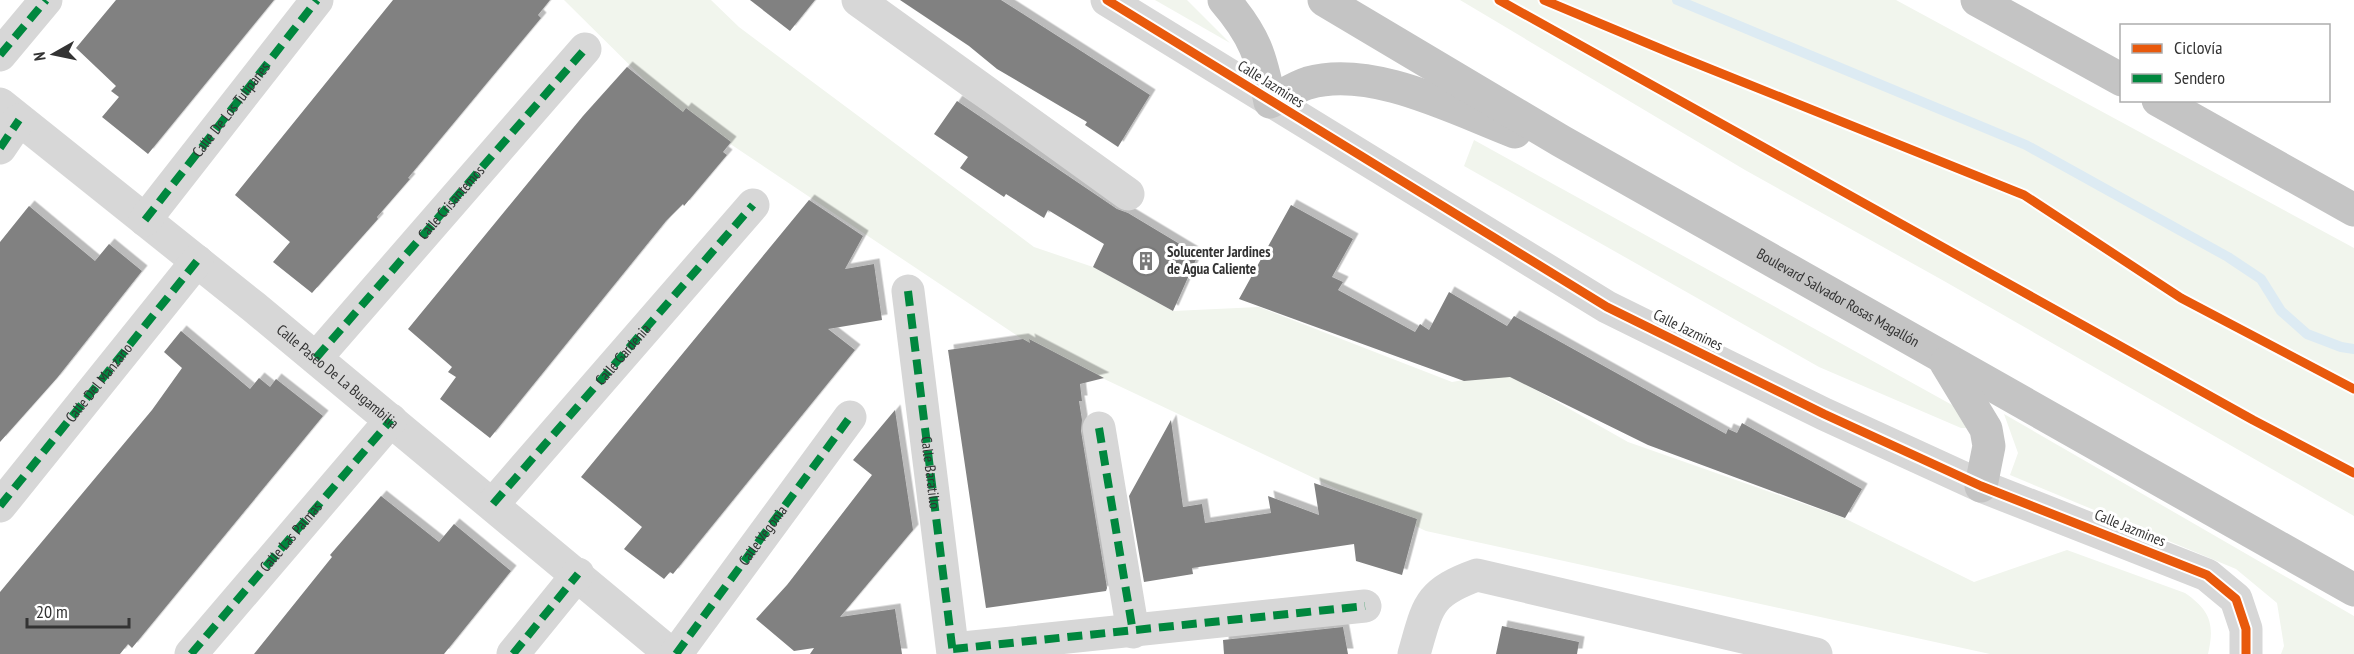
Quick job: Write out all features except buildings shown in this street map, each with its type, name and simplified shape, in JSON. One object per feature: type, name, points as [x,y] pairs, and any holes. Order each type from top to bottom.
[{"type":"highway","points":[[1224,0],[1242,21],[1257,46],[1270,102],[1306,84],[1332,79],[1357,78],[1388,85],[1604,165]]},
{"type":"highway","name":"Boulevard Salvador Rosas Magallón","points":[[1324,0],[1604,165],[2354,590]]},
{"type":"highway","points":[[1977,0],[2120,79]]},
{"type":"highway","points":[[2162,102],[2354,210]]},
{"type":"highway","points":[[1943,359],[1986,429],[1989,446],[1981,486]]},
{"type":"street","points":[[0,56],[46,0]]},
{"type":"street","name":"Calle De Los Tulipanes","points":[[145,220],[317,0]]},
{"type":"street","points":[[858,0],[1128,194]]},
{"type":"street","name":"Calle Jazmines","points":[[1107,0],[1607,307],[1824,414],[1981,486],[2207,575],[2236,599],[2246,629],[2246,654]]},
{"type":"street","name":"Calle Crisantemos","points":[[316,358],[585,49]]},
{"type":"street","points":[[0,148],[9,112]]},
{"type":"street","name":"Calle Paseo De La Bugambilia","points":[[9,112],[316,358],[578,574],[671,654]]},
{"type":"street","name":"Calle Gardenia","points":[[493,504],[753,205]]},
{"type":"street","name":"Calle Del Manzano","points":[[0,506],[197,261]]},
{"type":"street","name":"Calle Baratillo","points":[[908,291],[953,651]]},
{"type":"street","name":"Calle Vegonia","points":[[676,654],[850,417]]},
{"type":"street","name":"Calle Las Palmas","points":[[191,654],[391,420]]},
{"type":"street","points":[[1099,428],[1133,632]]},
{"type":"street","points":[[513,654],[578,574]]},
{"type":"street","points":[[1414,654],[1428,606],[1449,585],[1477,575],[1816,654]]},
{"type":"street","points":[[953,651],[1365,606]]},
{"type":"shaded area","points":[[564,0],[711,0],[739,27],[1034,247],[1093,267],[1173,311],[1259,307],[1452,382],[1506,373],[1628,442],[1844,518],[1974,582],[2067,550],[2185,593],[2200,605],[2208,619],[2211,634],[2208,654],[1990,654],[1426,531],[1028,343],[666,101]]},
{"type":"shaded area","points":[[1155,0],[1187,0],[1230,43]]},
{"type":"shaded area","points":[[1460,0],[1896,0],[2354,248],[2354,516],[1745,170]]},
{"type":"shaded area","points":[[1474,140],[1963,411],[1973,428],[1961,428],[1819,367],[1464,166]]},
{"type":"shaded area","points":[[2004,414],[2354,616],[2354,654],[2281,654],[2284,646],[2277,603],[2236,569],[2010,475],[2018,453]]},
{"type":"waterway","points":[[1677,0],[2026,145],[2228,257],[2261,279],[2281,311],[2307,334],[2341,347],[2354,349]]},
{"type":"marked path","points":[[0,55],[46,0]]},
{"type":"marked path","points":[[145,220],[317,0]]},
{"type":"marked path","points":[[316,358],[585,49]]},
{"type":"marked path","points":[[0,148],[19,120]]},
{"type":"marked path","points":[[493,504],[753,205]]},
{"type":"marked path","points":[[0,506],[197,261]]},
{"type":"marked path","points":[[908,291],[953,654]]},
{"type":"marked path","points":[[676,654],[850,417]]},
{"type":"marked path","points":[[191,654],[391,420]]},
{"type":"marked path","points":[[1099,428],[1133,632]]},
{"type":"marked path","points":[[513,654],[578,574]]},
{"type":"marked path","points":[[953,649],[1365,606]]},
{"type":"cycle path","points":[[1107,0],[1607,307],[1824,414],[1981,486],[2207,575],[2236,599],[2246,629],[2246,654]]},
{"type":"cycle path","points":[[1499,0],[2253,420],[2354,473]]},
{"type":"cycle path","points":[[1544,0],[2024,195],[2181,298],[2354,389]]},
{"type":"place","name":"Solucenter Jardines de Agua Caliente","points":[[1146,261]]}]
